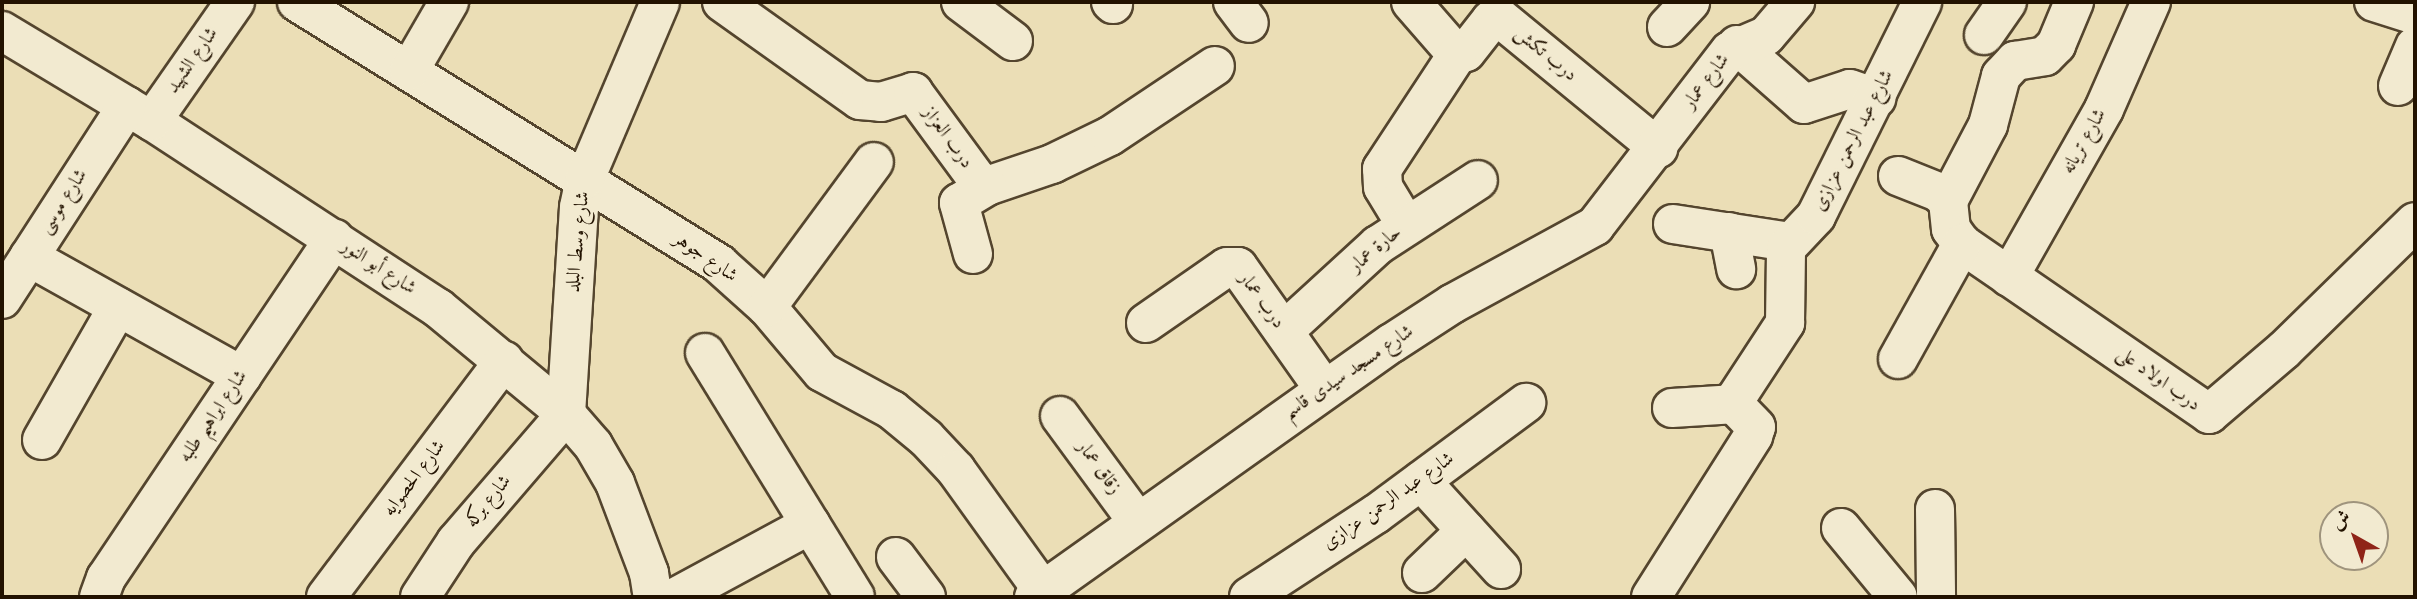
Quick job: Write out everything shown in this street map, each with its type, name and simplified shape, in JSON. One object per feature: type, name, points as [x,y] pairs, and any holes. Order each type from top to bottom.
[{"type":"street","name":"شارع الشهيد","points":[[139,113],[235,2]]},
{"type":"street","name":"شارع جوهر","points":[[297,2],[719,264],[767,307],[822,372],[892,410],[926,438],[956,470],[1038,594]]},
{"type":"street","points":[[409,71],[449,2]]},
{"type":"street","name":"شارع وسط البلد","points":[[566,414],[579,207],[585,180],[660,2]]},
{"type":"street","name":"درب العزاز","points":[[722,2],[860,100],[881,102],[913,92],[977,180],[987,186],[1052,164],[1110,136],[1215,66]]},
{"type":"street","points":[[961,2],[1013,41]]},
{"type":"street","points":[[1406,225],[1383,187],[1382,169],[1457,55],[1411,2]]},
{"type":"street","name":"شارع عمار","points":[[1658,148],[1737,45],[1766,36],[1795,2]]},
{"type":"street","name":"شارع عبد الرحمن عزازى","points":[[1789,242],[1816,216],[1922,2]]},
{"type":"street","points":[[1984,35],[2007,2]]},
{"type":"street","points":[[1898,359],[1962,244],[1951,229],[1948,201],[1988,125],[2001,76],[2015,61],[2045,56],[2056,44],[2074,2]]},
{"type":"street","name":"شارع تريانه","points":[[2009,277],[2104,109],[2151,2]]},
{"type":"street","points":[[2375,2],[2415,15]]},
{"type":"street","name":"درب تكش","points":[[1457,55],[1466,52],[1491,20],[1500,18],[1658,148]]},
{"type":"street","name":"شارع أبو النور","points":[[2,31],[139,113],[438,308],[566,414],[593,445],[615,484],[649,573],[653,597]]},
{"type":"street","points":[[1737,45],[1804,104],[1850,89],[1876,98]]},
{"type":"street","points":[[2398,86],[2415,46]]},
{"type":"street","name":"شارع موسى","points":[[2,299],[29,257],[139,113]]},
{"type":"street","name":"شارع مسجد سيدى قاسم","points":[[1038,594],[1324,389],[1452,304],[1595,226],[1658,148]]},
{"type":"street","points":[[767,307],[874,162]]},
{"type":"street","points":[[1898,176],[1938,191],[1948,201]]},
{"type":"street","name":"حارة عمار","points":[[1284,331],[1406,225],[1478,180]]},
{"type":"street","points":[[973,254],[959,203],[987,186]]},
{"type":"street","name":"درب اولاد على","points":[[1962,244],[2209,414],[2284,351],[2415,222]]},
{"type":"street","points":[[1673,224],[1789,242],[1786,323],[1736,404]]},
{"type":"street","points":[[1729,232],[1736,269]]},
{"type":"street","name":"شارع ابراهيم طلبه","points":[[99,597],[106,578],[334,239]]},
{"type":"street","points":[[29,257],[242,376]]},
{"type":"street","name":"درب عمار","points":[[1146,323],[1232,266],[1244,273],[1324,389]]},
{"type":"street","points":[[42,440],[118,307]]},
{"type":"street","points":[[705,353],[855,597]]},
{"type":"street","name":"شارع الحصوايه","points":[[326,597],[504,361]]},
{"type":"street","name":"شارع عبد الرحمن عزازى","points":[[1249,597],[1421,481],[1526,403]]},
{"type":"street","points":[[1651,597],[1753,436],[1756,427],[1751,418],[1736,404],[1672,408]]},
{"type":"street","name":"شارع بركه","points":[[420,597],[456,542],[566,414]]},
{"type":"street","name":"زقاق عمار","points":[[1060,416],[1137,521]]},
{"type":"street","points":[[1421,481],[1501,569]]},
{"type":"street","points":[[1935,509],[1936,597]]},
{"type":"street","points":[[676,597],[811,524]]},
{"type":"street","points":[[1841,528],[1898,597]]},
{"type":"street","points":[[1422,573],[1466,531]]},
{"type":"street","points":[[896,557],[926,597]]}]
